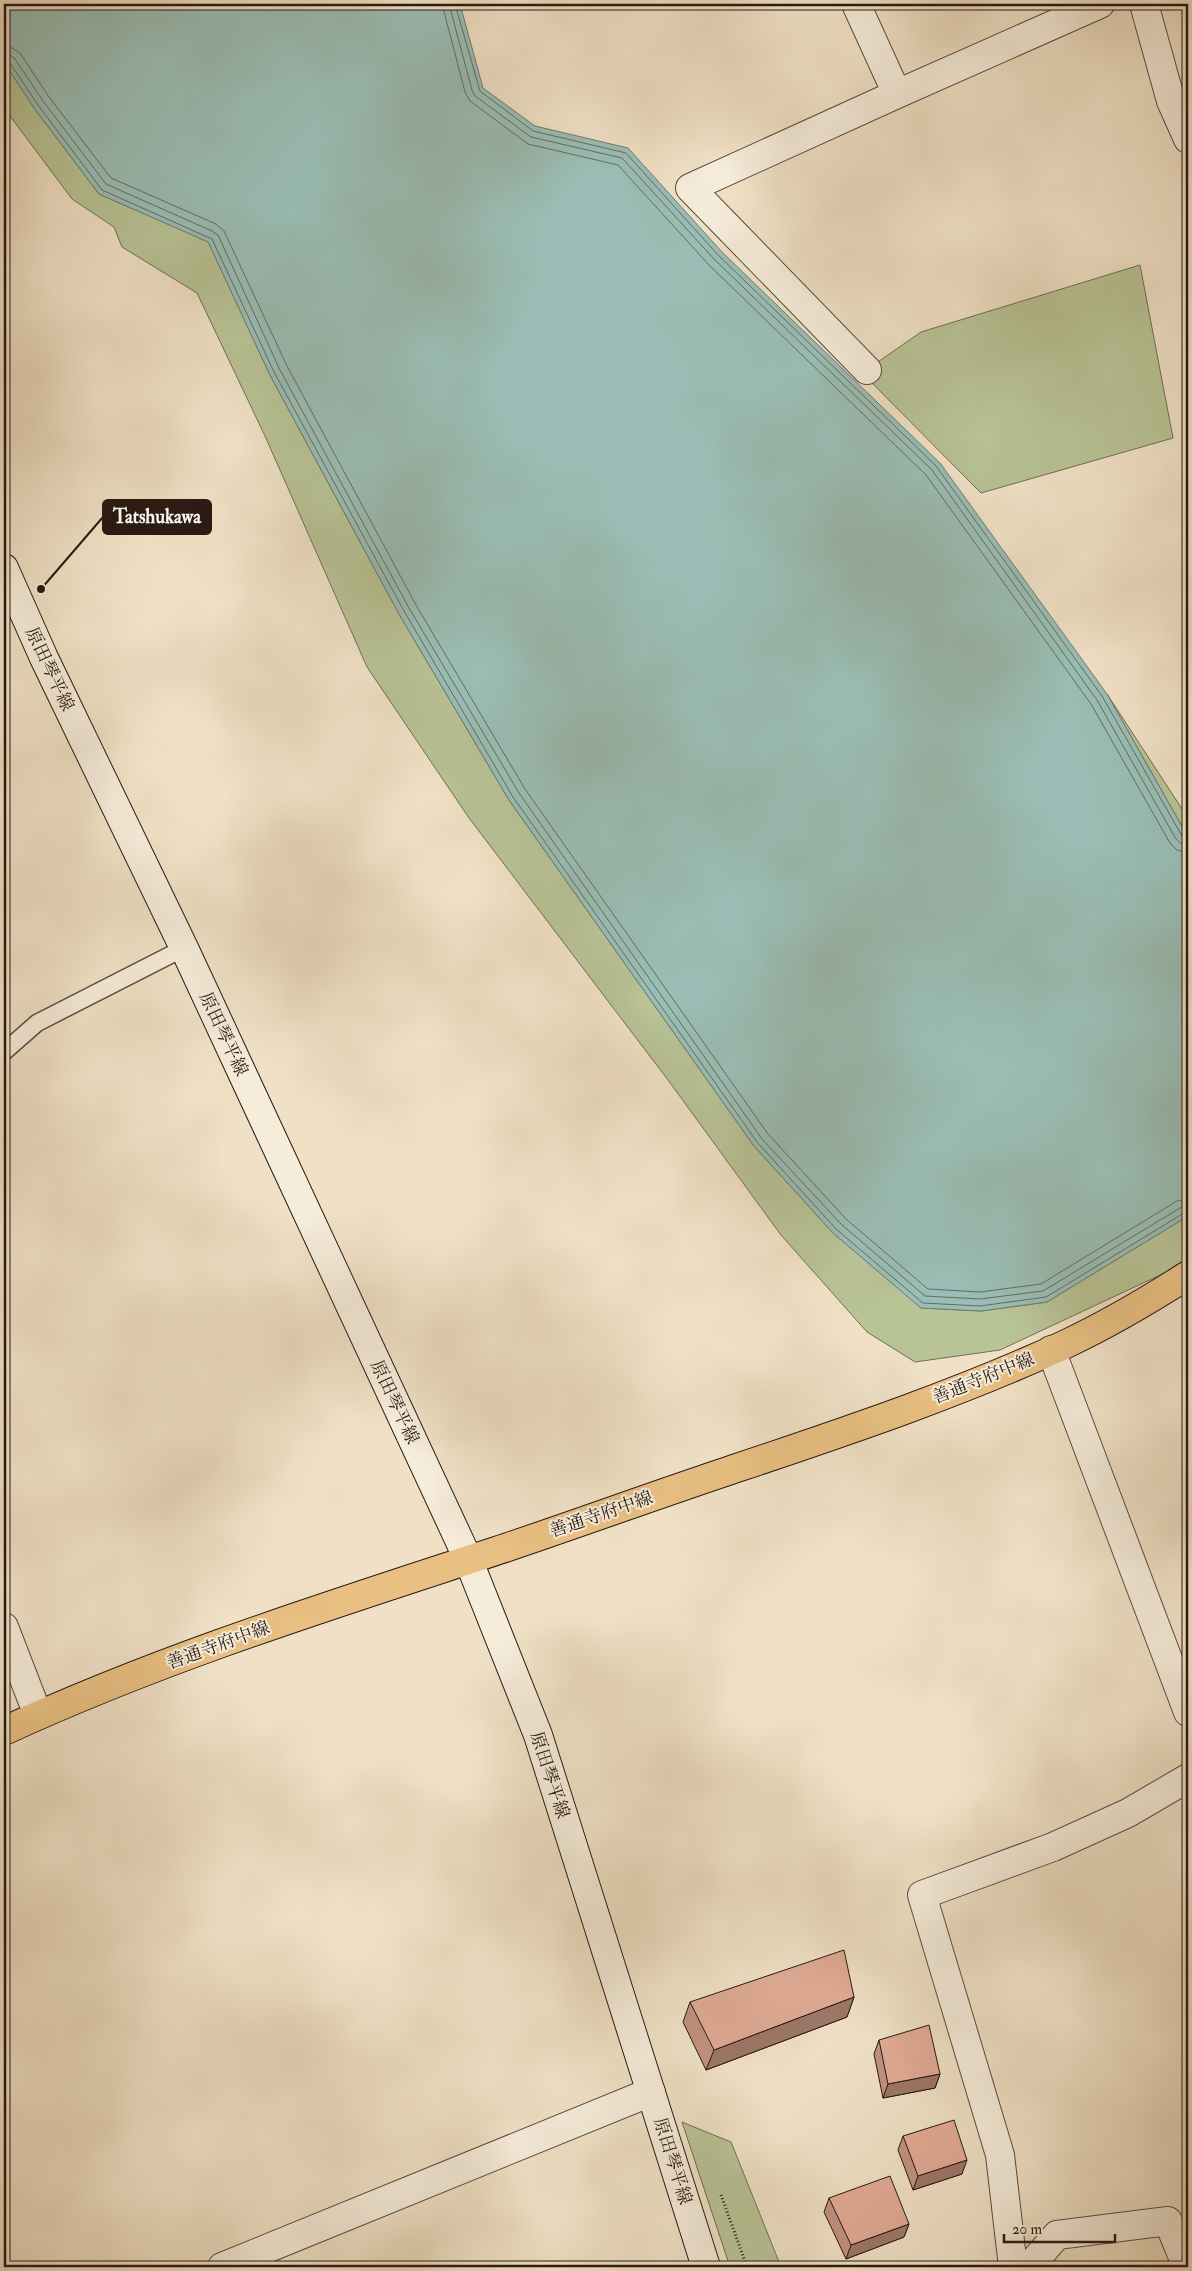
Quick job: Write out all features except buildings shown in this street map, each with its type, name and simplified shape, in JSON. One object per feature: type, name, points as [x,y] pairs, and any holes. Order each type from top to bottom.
[{"type":"main road","name":"善通寺府中線","points":[[4,1731],[38,1715],[173,1660],[412,1576],[468,1560],[866,1424],[996,1375],[1117,1318],[1188,1275]]},
{"type":"street","points":[[856,4],[897,94]]},
{"type":"street","points":[[867,370],[690,188],[1100,4]]},
{"type":"street","points":[[1144,4],[1171,101],[1188,139]]},
{"type":"street","name":"原田琴平線","points":[[4,568],[44,658],[184,948],[468,1560],[538,1735],[706,2267]]},
{"type":"street","points":[[1051,1350],[1188,1712]]},
{"type":"street","points":[[4,1627],[38,1715]]},
{"type":"street","points":[[1013,2267],[1000,2155],[922,1895],[1053,1847],[1128,1813],[1188,1778]]},
{"type":"street","points":[[222,2267],[651,2092]]},
{"type":"street","points":[[1030,2267],[1056,2235],[1168,2221],[1187,2267]]},
{"type":"lane","points":[[4,1052],[37,1023],[184,948]]},
{"type":"green space","points":[[4,62],[34,108],[99,194],[208,241],[270,375],[399,614],[509,800],[754,1146],[833,1233],[922,1308],[981,1311],[1047,1302],[1188,1216],[1188,1258],[1173,1269],[1000,1350],[915,1362],[867,1332],[781,1235],[668,1080],[469,818],[367,667],[265,436],[197,293],[122,247],[114,227],[72,199],[4,108]]},
{"type":"green space","points":[[1140,265],[1173,438],[981,493],[862,373],[921,332]]},
{"type":"green space","points":[[1107,694],[1188,818],[1188,837]]},
{"type":"green space","points":[[682,2122],[731,2142],[781,2267],[730,2267]]},
{"type":"water","points":[[4,4],[460,4],[483,88],[535,126],[628,148],[722,252],[940,463],[1107,694],[1188,837],[1188,1216],[1047,1302],[981,1311],[921,1308],[833,1233],[754,1146],[509,800],[399,614],[270,375],[208,242],[99,194],[34,108],[4,62]]},
{"type":"place","name":"Tatshukawa","points":[[41,589]]}]
